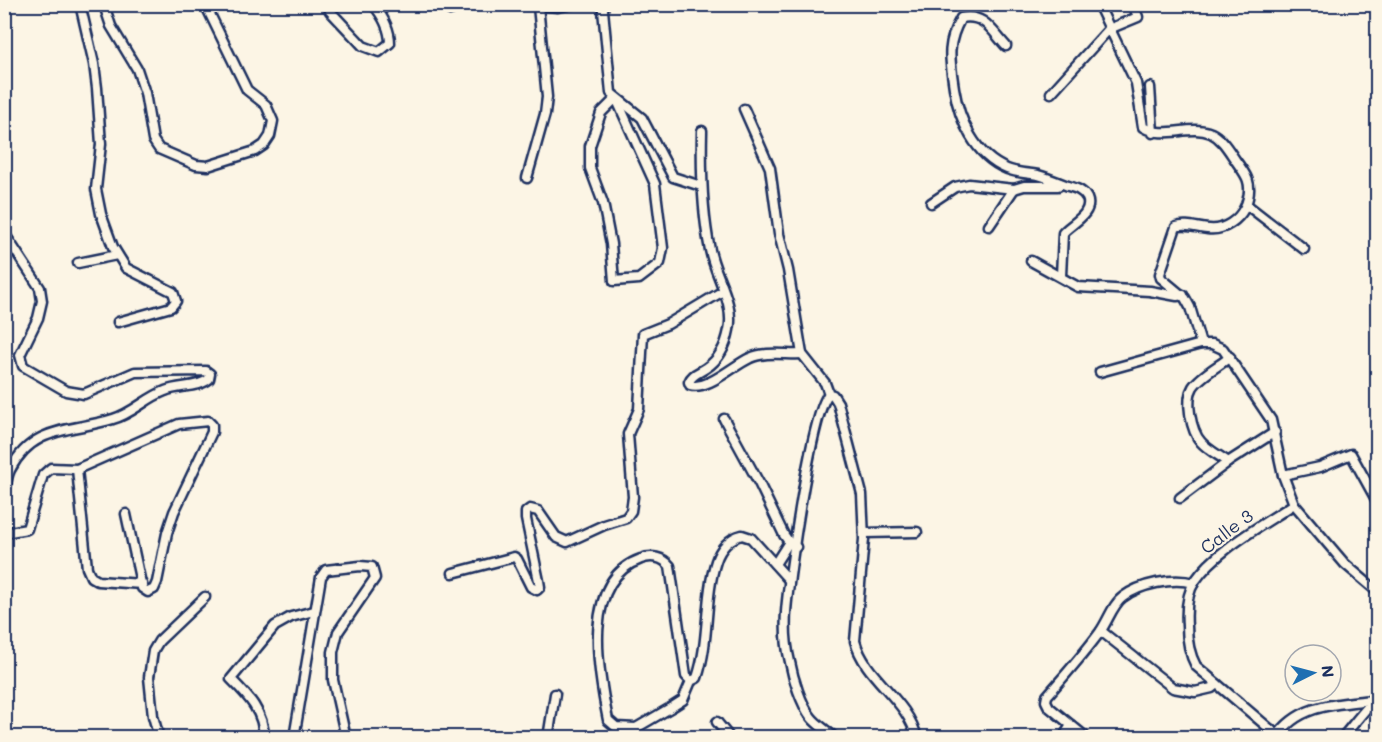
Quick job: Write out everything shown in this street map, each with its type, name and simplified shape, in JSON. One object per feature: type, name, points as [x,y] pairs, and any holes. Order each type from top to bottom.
[{"type":"street","points":[[80,4],[97,88],[101,144],[96,189],[101,213],[113,247],[126,268],[173,292],[176,300],[171,307],[118,322]]},
{"type":"street","points":[[101,4],[105,8],[111,26],[137,69],[145,93],[153,140],[159,149],[196,165],[208,166],[255,151],[264,145],[270,136],[273,121],[266,105],[248,90],[205,4]]},
{"type":"street","points":[[328,4],[330,11],[363,46],[379,52],[390,43],[390,34],[381,14],[373,4]]},
{"type":"street","points":[[440,4],[450,10],[466,4]]},
{"type":"street","points":[[527,178],[545,114],[547,97],[536,5],[558,7],[573,4]]},
{"type":"street","points":[[604,4],[611,93],[642,118],[673,177],[701,186]]},
{"type":"street","points":[[1098,4],[1108,30],[1136,83],[1143,127],[1153,133],[1202,131],[1212,134],[1221,141],[1249,179],[1247,205],[1235,220],[1222,227],[1205,229],[1183,225],[1176,227],[1160,274],[1161,278],[1183,295],[1190,307],[1201,344]]},
{"type":"street","points":[[1051,93],[1108,30],[1138,17],[1133,4]]},
{"type":"street","points":[[1006,46],[982,20],[973,16],[961,18],[949,51],[957,109],[966,130],[989,158],[1005,168],[1035,175],[1082,192],[1088,202],[1084,213],[1063,233],[1061,276]]},
{"type":"street","points":[[1150,87],[1153,133]]},
{"type":"street","points":[[616,98],[655,184],[663,248],[660,264],[639,279],[614,281],[611,244],[603,203],[590,168],[590,146],[601,113],[616,98]]},
{"type":"street","points":[[744,109],[770,168],[779,234],[788,270],[802,354],[825,382],[829,394],[833,395],[838,403],[862,494],[864,533],[855,641],[869,669],[904,708],[912,721],[917,738]]},
{"type":"street","points":[[702,131],[701,186],[710,251],[730,321],[724,347],[707,368],[692,376],[690,386],[701,387],[751,357],[764,354],[802,354]]},
{"type":"street","points":[[931,203],[955,187],[969,184],[1014,189],[1024,186],[1061,184]]},
{"type":"street","points":[[989,226],[1014,189]]},
{"type":"street","points":[[1247,205],[1304,249]]},
{"type":"street","points":[[4,248],[7,236]]},
{"type":"street","points":[[4,497],[9,472],[24,449],[47,433],[113,419],[134,410],[162,392],[178,386],[203,383],[209,379],[210,374],[206,371],[135,372],[84,394],[66,391],[23,366],[20,356],[38,318],[42,301],[40,288],[7,236]]},
{"type":"street","points":[[78,263],[117,255]]},
{"type":"street","points":[[1031,261],[1078,287],[1183,295]]},
{"type":"street","points":[[453,573],[513,557],[517,559],[531,587],[537,590],[540,587],[540,581],[526,512],[530,509],[538,511],[556,537],[567,542],[604,525],[626,518],[631,511],[633,497],[628,434],[639,409],[643,333],[668,324],[723,291]]},
{"type":"street","points":[[1100,372],[1201,344],[1216,345],[1223,349],[1271,420],[1283,475],[1294,504],[1345,564],[1377,592]]},
{"type":"street","points":[[1228,462],[1201,442],[1192,416],[1190,396],[1193,387],[1230,357]]},
{"type":"street","points":[[829,394],[825,397],[819,412],[792,544],[786,634],[790,661],[798,689],[811,717],[835,738]]},
{"type":"street","points":[[724,418],[792,544]]},
{"type":"street","points":[[4,532],[27,529],[43,475],[51,468],[77,469],[179,424],[208,421],[212,425],[212,432],[183,492],[167,533],[154,589],[148,592],[142,588],[126,514]]},
{"type":"street","points":[[1180,498],[1228,462],[1275,432]]},
{"type":"street","points":[[1283,475],[1320,467],[1351,454],[1377,503]]},
{"type":"street","points":[[77,469],[87,568],[91,577],[98,581],[142,584]]},
{"type":"street","name":"Calle 3","points":[[1276,736],[1246,706],[1196,666],[1190,654],[1186,609],[1194,583],[1221,555],[1294,504]]},
{"type":"street","points":[[864,533],[917,532]]},
{"type":"street","points":[[691,681],[686,676],[670,566],[662,559],[646,557],[620,569],[606,590],[597,645],[608,720],[616,728],[636,733],[683,700],[691,681],[697,678],[700,672],[705,649],[712,578],[716,560],[729,541],[738,536],[746,536],[755,542],[789,580]]},
{"type":"street","points":[[775,564],[792,544]]},
{"type":"street","points":[[294,738],[321,577],[326,570],[372,567],[375,578],[338,632],[333,652],[333,680],[346,738]]},
{"type":"street","points":[[1087,738],[1049,706],[1046,701],[1047,696],[1101,631],[1121,598],[1138,589],[1179,580],[1194,583]]},
{"type":"street","points":[[159,738],[153,716],[149,677],[153,651],[159,641],[205,597]]},
{"type":"street","points":[[264,738],[261,718],[249,697],[231,679],[274,627],[291,617],[314,611]]},
{"type":"street","points":[[1101,631],[1173,688],[1196,692],[1212,688],[1217,684]]},
{"type":"street","points":[[548,738],[555,694]]},
{"type":"street","points":[[1276,736],[1288,723],[1305,712],[1324,705],[1375,699]]},
{"type":"street","points":[[1342,738],[1375,699]]},
{"type":"street","points":[[717,722],[730,738]]},
{"type":"street","points":[[1063,738],[1071,725]]}]
